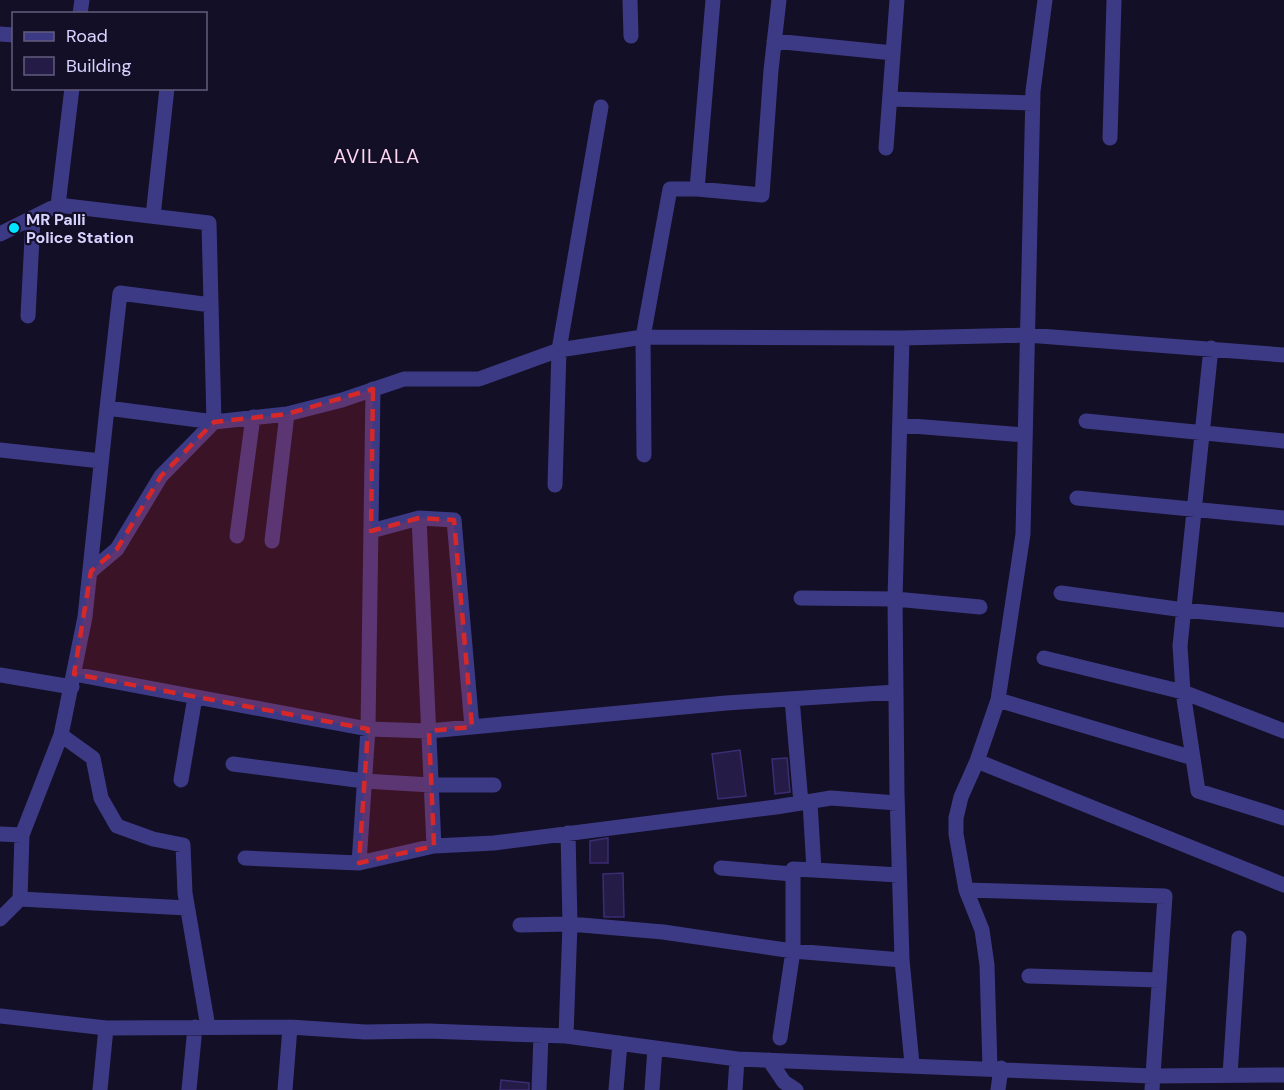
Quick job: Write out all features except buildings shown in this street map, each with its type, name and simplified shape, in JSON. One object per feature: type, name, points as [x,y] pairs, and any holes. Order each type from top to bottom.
[{"type":"street","points":[[630,0],[631,36]]},
{"type":"street","points":[[697,189],[713,0]]},
{"type":"street","points":[[644,455],[643,337],[669,189],[697,189],[762,195],[779,0]]},
{"type":"street","points":[[886,148],[897,0]]},
{"type":"street","points":[[998,1090],[982,930],[966,890],[956,834],[956,818],[961,797],[977,761],[998,699],[1023,534],[1033,103],[1045,0]]},
{"type":"street","points":[[1110,138],[1114,0]]},
{"type":"street","points":[[774,41],[893,52]]},
{"type":"street","points":[[58,205],[72,90]]},
{"type":"street","points":[[153,216],[167,90]]},
{"type":"street","points":[[890,99],[1033,103]]},
{"type":"street","points":[[555,485],[559,350],[601,107]]},
{"type":"street","points":[[0,234],[58,205],[209,223],[214,422],[161,476],[117,549],[92,571]]},
{"type":"street","points":[[28,316],[33,218]]},
{"type":"street","points":[[0,919],[20,899],[22,834],[61,735],[73,680],[92,571],[101,461],[120,293],[211,305]]},
{"type":"street","points":[[107,408],[214,422],[286,414],[342,400],[404,379],[479,379],[559,350],[643,337],[902,338],[1028,335],[1284,355]]},
{"type":"street","points":[[902,338],[895,599],[897,803],[902,960],[912,1064]]},
{"type":"street","points":[[1211,348],[1180,646],[1183,692],[1198,791],[1284,818]]},
{"type":"street","points":[[359,863],[368,729],[374,389]]},
{"type":"street","points":[[272,541],[286,414]]},
{"type":"street","points":[[237,536],[253,417]]},
{"type":"street","points":[[1086,421],[1284,441]]},
{"type":"street","points":[[900,425],[1025,435]]},
{"type":"street","points":[[0,450],[101,461]]},
{"type":"street","points":[[1077,498],[1284,518]]},
{"type":"street","points":[[370,531],[419,518],[454,520],[472,727]]},
{"type":"street","points":[[419,518],[434,846]]},
{"type":"street","points":[[1061,593],[1184,610],[1284,620]]},
{"type":"street","points":[[801,598],[895,599],[980,607]]},
{"type":"street","points":[[1044,658],[1183,692],[1284,731]]},
{"type":"street","points":[[0,675],[73,680],[195,696],[368,729],[429,731],[726,703],[897,692]]},
{"type":"street","points":[[181,780],[195,696]]},
{"type":"street","points":[[792,699],[814,870]]},
{"type":"street","points":[[998,699],[1193,758]]},
{"type":"street","points":[[61,735],[93,758],[101,798],[117,826],[153,839],[183,845],[201,1027],[189,1090]]},
{"type":"street","points":[[977,761],[1284,885]]},
{"type":"street","points":[[233,764],[364,781],[431,785],[494,785]]},
{"type":"street","points":[[245,858],[359,863],[434,846],[495,843],[831,798],[897,803]]},
{"type":"street","points":[[566,1035],[570,924],[568,833]]},
{"type":"street","points":[[0,834],[22,834]]},
{"type":"street","points":[[721,868],[793,874]]},
{"type":"street","points":[[780,1038],[793,951],[793,869],[899,875]]},
{"type":"street","points":[[966,890],[1165,896],[1152,1083]]},
{"type":"street","points":[[20,899],[188,908]]},
{"type":"street","points":[[520,925],[570,924],[663,932],[793,951],[902,960]]},
{"type":"street","points":[[1230,1075],[1239,938]]},
{"type":"street","points":[[1029,976],[1159,980]]},
{"type":"street","points":[[0,1017],[106,1028],[290,1027],[365,1032],[428,1031],[566,1035],[737,1059],[995,1068],[1152,1083],[1230,1075],[1284,1075]]},
{"type":"street","points":[[285,1090],[290,1027]]},
{"type":"street","points":[[100,1090],[106,1028]]},
{"type":"street","points":[[539,1090],[541,1035]]},
{"type":"street","points":[[616,1090],[620,1043]]},
{"type":"street","points":[[652,1090],[655,1047]]},
{"type":"street","points":[[735,1090],[737,1059]]},
{"type":"street","points":[[769,1060],[784,1082],[796,1090]]},
{"type":"highlighted area","points":[[373,389],[371,531],[419,518],[454,520],[472,727],[429,731],[434,846],[359,863],[368,729],[74,674],[91,571],[117,549],[161,476],[214,422],[287,414]]},
{"type":"place","name":"MR Palli Police Station","points":[[14,228]]},
{"type":"district","name":"AVILALA","points":[[377,156]]}]
